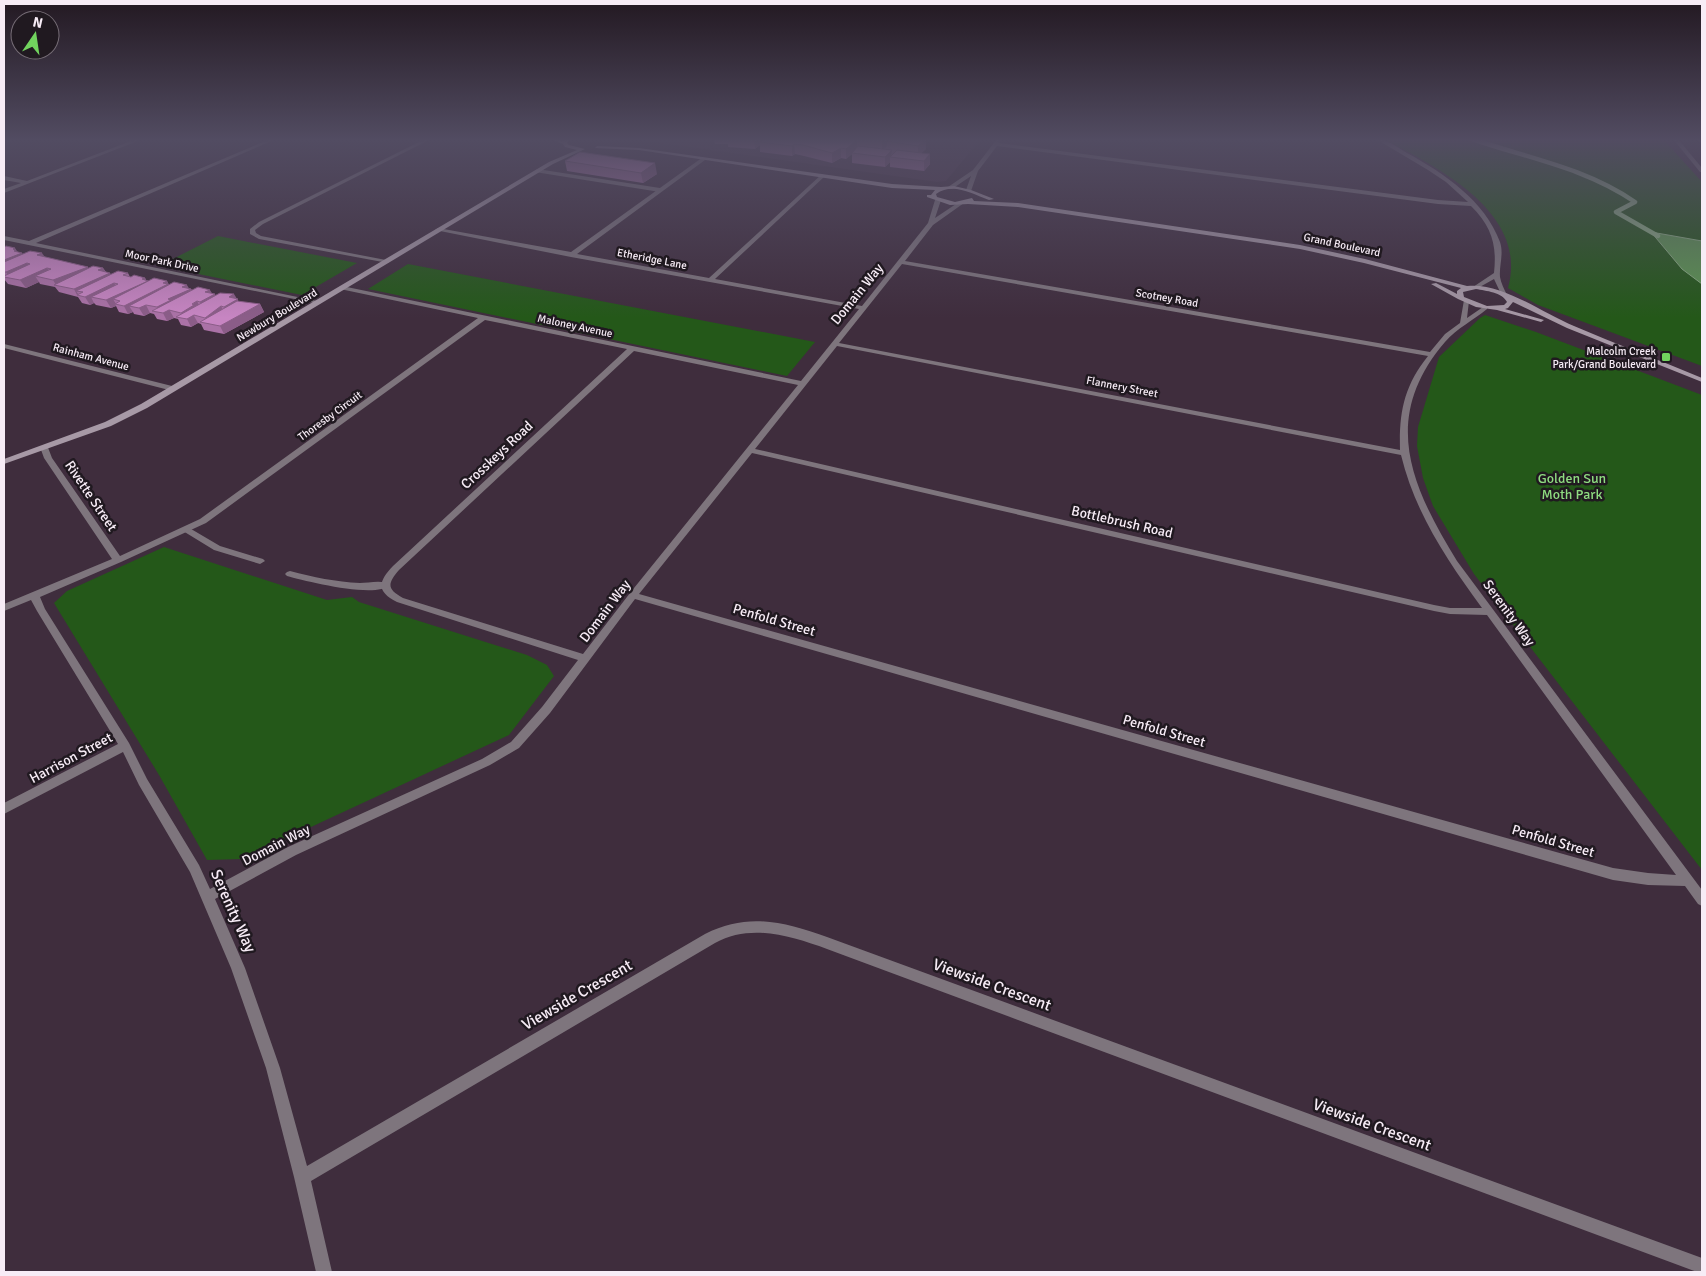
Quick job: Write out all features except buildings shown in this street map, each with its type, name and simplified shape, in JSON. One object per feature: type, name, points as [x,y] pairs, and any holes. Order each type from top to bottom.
[{"type":"street","points":[[30,244],[136,199]]},
{"type":"street","points":[[310,199],[261,223],[252,230],[253,234],[386,262]]},
{"type":"street","name":"Newbury Boulevard","points":[[4,462],[125,417],[491,199]]},
{"type":"street","points":[[571,254],[648,199]]},
{"type":"street","points":[[710,280],[798,199]]},
{"type":"street","name":"Grand Boulevard","points":[[937,199],[948,203],[968,202],[1018,205],[1300,247],[1393,268],[1467,288]]},
{"type":"street","name":"Domain Way","points":[[930,224],[937,199]]},
{"type":"street","points":[[968,202],[973,199]]},
{"type":"street","name":"Grand Boulevard","points":[[995,199],[1018,205]]},
{"type":"street","points":[[1412,199],[1473,204]]},
{"type":"street","points":[[1467,199],[1473,204],[1492,230],[1497,245],[1499,266],[1497,274],[1510,305],[1494,309]]},
{"type":"street","name":"Domain Way","points":[[207,897],[292,851],[477,766],[510,748],[528,732],[634,595],[930,224],[961,203]]},
{"type":"street","name":"Etheridge Lane","points":[[438,230],[864,308]]},
{"type":"street","name":"Moor Park Drive","points":[[4,238],[317,303]]},
{"type":"street","name":"Scotney Road","points":[[900,262],[1431,354]]},
{"type":"street","name":"Grand Boulevard","points":[[1393,268],[1485,308],[1494,309]]},
{"type":"street","points":[[1476,287],[1497,274]]},
{"type":"street","points":[[1463,322],[1464,299],[1460,291],[1476,287],[1491,290],[1569,328],[1702,380]]},
{"type":"street","name":"Maloney Avenue","points":[[342,288],[804,384]]},
{"type":"street","name":"Serenity Way","points":[[1485,308],[1463,322],[1431,354],[1411,391],[1405,410],[1404,453],[1411,482],[1434,532],[1489,612],[1702,900]]},
{"type":"street","points":[[1494,309],[1569,328]]},
{"type":"street","name":"Thoresby Circuit","points":[[4,608],[118,560],[186,529],[221,510],[484,317]]},
{"type":"street","name":"Flannery Street","points":[[836,344],[1404,453]]},
{"type":"street","points":[[4,351],[8,346]]},
{"type":"street","name":"Rainham Avenue","points":[[8,346],[173,389]]},
{"type":"street","name":"Crosskeys Road","points":[[385,585],[386,580],[396,568],[633,348]]},
{"type":"street","name":"Rivette Street","points":[[44,447],[48,458],[118,560]]},
{"type":"street","name":"Bottlebrush Road","points":[[750,450],[1434,608],[1450,611],[1489,612]]},
{"type":"street","points":[[186,529],[218,548],[260,562]]},
{"type":"street","points":[[290,574],[318,582],[351,587],[385,585],[387,592],[400,600],[586,659]]},
{"type":"street","name":"Serenity Way","points":[[34,595],[40,609],[124,746],[143,782],[195,869],[238,968],[273,1068],[302,1177],[324,1272]]},
{"type":"street","name":"Penfold Street","points":[[634,595],[1613,874],[1648,879],[1688,881]]},
{"type":"street","name":"Harrison Street","points":[[4,809],[124,746]]},
{"type":"street","name":"Viewside Crescent","points":[[302,1177],[693,948],[722,933],[750,926],[774,927],[793,931],[818,940],[1702,1266]]},
{"type":"green space","points":[[1476,199],[1702,199],[1702,366],[1538,305],[1508,288],[1511,261],[1505,237],[1492,215]]},
{"type":"green space","points":[[218,236],[357,263],[302,295],[159,266]]},
{"type":"green space","points":[[408,264],[815,342],[787,376],[368,289]]},
{"type":"green space","name":"Golden Sun Moth Park","points":[[1485,315],[1536,332],[1702,395],[1702,870],[1474,574],[1433,506],[1423,478],[1417,446],[1418,427],[1439,357]]},
{"type":"green space","points":[[164,547],[327,600],[352,597],[359,602],[527,655],[547,665],[554,676],[509,735],[242,859],[207,860],[159,775],[54,603],[67,591]]},
{"type":"shaded area","points":[[1651,232],[1702,241],[1702,284],[1682,269]]},
{"type":"waterway","points":[[1630,199],[1635,202],[1616,212],[1658,236]]},
{"type":"place","name":"Malcolm Creek Park/Grand Boulevard","points":[[1666,357]]}]
